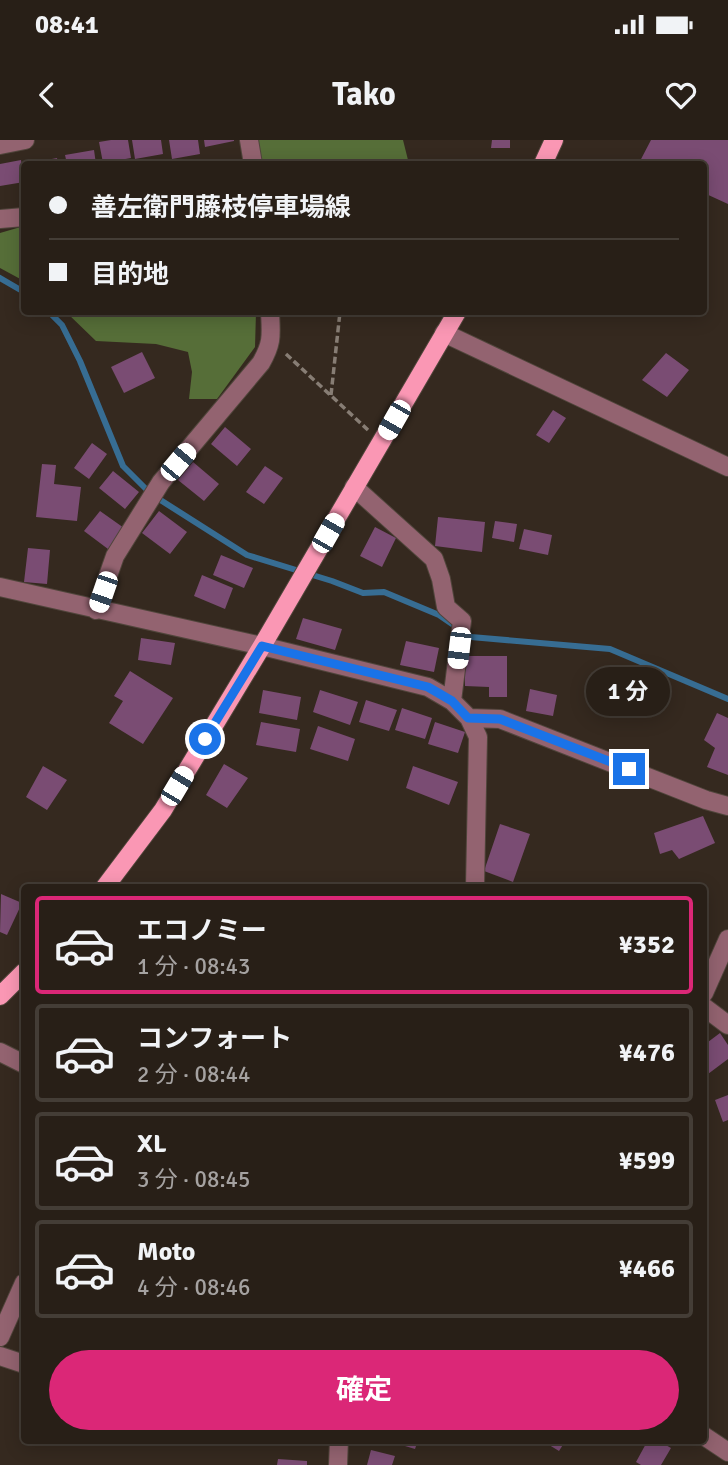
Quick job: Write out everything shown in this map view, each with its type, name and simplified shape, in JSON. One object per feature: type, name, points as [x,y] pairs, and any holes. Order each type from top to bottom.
[{"type":"main road","points":[[544,161],[554,140]]},
{"type":"main road","points":[[106,884],[163,810],[455,315]]},
{"type":"main road","points":[[0,996],[21,975]]},
{"type":"street","points":[[3,143],[25,140]]},
{"type":"street","points":[[249,140],[252,161]]},
{"type":"street","points":[[0,219],[21,216]]},
{"type":"street","points":[[96,610],[115,556],[161,482],[261,363],[272,341],[270,315]]},
{"type":"street","points":[[444,333],[728,467]]},
{"type":"street","points":[[354,487],[433,559],[441,579],[446,607],[462,621],[452,701]]},
{"type":"street","points":[[0,587],[262,646],[428,687],[452,701],[468,718],[478,737],[475,884]]},
{"type":"street","points":[[468,718],[500,719],[706,800],[728,806]]},
{"type":"street","points":[[707,986],[728,939]]},
{"type":"street","points":[[707,1009],[728,1024]]},
{"type":"street","points":[[0,1052],[21,1062]]},
{"type":"street","points":[[0,1337],[21,1290]]},
{"type":"street","points":[[0,1356],[21,1363]]},
{"type":"street","points":[[707,1438],[728,1452]]},
{"type":"street","points":[[338,1444],[338,1465]]},
{"type":"path","points":[[331,395],[340,315]]},
{"type":"path","points":[[272,341],[381,442]]},
{"type":"green space","points":[[258,140],[403,140],[408,161],[260,161]]},
{"type":"green space","points":[[21,227],[21,279],[0,268],[0,233]]},
{"type":"green space","points":[[69,315],[256,315],[255,347],[217,399],[189,399],[192,372],[188,352],[156,344],[96,341]]},
{"type":"building","points":[[128,140],[131,158],[103,161],[99,142]]},
{"type":"building","points":[[132,140],[161,140],[163,154],[135,159]]},
{"type":"building","points":[[169,140],[198,140],[200,154],[172,159]]},
{"type":"building","points":[[204,140],[234,140],[234,141],[205,147]]},
{"type":"building","points":[[492,140],[510,140],[510,148],[491,148]]},
{"type":"building","points":[[651,140],[728,140],[728,204],[707,194],[707,161],[640,161]]},
{"type":"building","points":[[94,150],[96,161],[66,161],[65,155]]},
{"type":"building","points":[[21,160],[21,182],[0,186],[0,164]]},
{"type":"building","points":[[142,352],[155,378],[124,393],[111,367]]},
{"type":"building","points":[[666,353],[689,370],[667,397],[642,380]]},
{"type":"building","points":[[553,410],[566,418],[549,443],[536,435]]},
{"type":"building","points":[[225,427],[251,449],[237,466],[211,444]]},
{"type":"building","points":[[92,443],[107,454],[89,479],[74,468]]},
{"type":"building","points":[[193,462],[219,484],[204,501],[178,480]]},
{"type":"building","points":[[42,464],[56,465],[54,484],[81,487],[77,521],[36,517]]},
{"type":"building","points":[[265,466],[283,478],[264,504],[246,492]]},
{"type":"building","points":[[113,471],[139,492],[125,509],[99,488]]},
{"type":"building","points":[[100,511],[124,528],[108,549],[84,531]]},
{"type":"building","points":[[159,511],[187,532],[170,554],[142,533]]},
{"type":"building","points":[[438,517],[485,522],[482,552],[435,546]]},
{"type":"building","points":[[495,521],[517,524],[514,542],[492,538]]},
{"type":"building","points":[[375,527],[396,538],[382,567],[360,556]]},
{"type":"building","points":[[524,529],[552,535],[548,555],[519,549]]},
{"type":"building","points":[[28,548],[50,550],[47,584],[24,582]]},
{"type":"building","points":[[221,555],[253,568],[244,588],[213,575]]},
{"type":"building","points":[[202,575],[233,588],[225,609],[194,596]]},
{"type":"building","points":[[303,618],[342,629],[335,650],[296,639]]},
{"type":"building","points":[[141,638],[175,643],[171,665],[138,660]]},
{"type":"building","points":[[406,641],[439,648],[434,672],[400,665]]},
{"type":"building","points":[[465,656],[507,656],[507,697],[489,697],[489,687],[465,686]]},
{"type":"building","points":[[130,671],[173,698],[143,744],[109,723],[123,701],[114,696]]},
{"type":"building","points":[[530,689],[557,695],[553,716],[526,711]]},
{"type":"building","points":[[263,690],[301,697],[297,720],[259,713]]},
{"type":"building","points":[[320,690],[358,702],[350,725],[313,712]]},
{"type":"building","points":[[366,700],[397,710],[389,731],[359,722]]},
{"type":"building","points":[[402,708],[432,718],[425,739],[395,730]]},
{"type":"building","points":[[717,713],[728,718],[728,775],[707,767],[715,748],[704,740]]},
{"type":"building","points":[[261,722],[300,729],[296,752],[256,745]]},
{"type":"building","points":[[435,722],[465,732],[458,753],[428,744]]},
{"type":"building","points":[[318,726],[355,739],[348,761],[310,749]]},
{"type":"building","points":[[224,764],[248,778],[227,808],[206,795]]},
{"type":"building","points":[[43,766],[67,780],[47,810],[26,797]]},
{"type":"building","points":[[413,766],[458,782],[449,805],[406,788]]},
{"type":"building","points":[[703,816],[715,843],[679,859],[672,850],[660,854],[654,833]]},
{"type":"building","points":[[500,824],[530,834],[513,882],[484,871]]},
{"type":"building","points":[[1,894],[21,903],[21,905],[7,935],[0,932]]},
{"type":"building","points":[[720,1033],[728,1045],[728,1059],[707,1075],[707,1043]]},
{"type":"building","points":[[728,1095],[728,1120],[723,1122],[715,1100]]},
{"type":"building","points":[[398,1444],[417,1444],[415,1449]]},
{"type":"building","points":[[548,1444],[563,1444],[559,1451]]},
{"type":"building","points":[[646,1444],[664,1444],[671,1448],[661,1465],[641,1465],[636,1462]]},
{"type":"building","points":[[371,1450],[395,1456],[392,1465],[367,1465]]},
{"type":"building","points":[[278,1459],[307,1461],[307,1465],[277,1465]]},
{"type":"waterway","points":[[0,278],[21,290]]},
{"type":"waterway","points":[[52,315],[62,325],[80,361],[123,466],[151,494],[247,555],[363,593],[384,592],[439,615],[471,637],[610,649],[728,699]]},
{"type":"route","points":[[205,739],[262,646],[428,687],[452,701],[468,718],[500,719],[629,769]]}]
